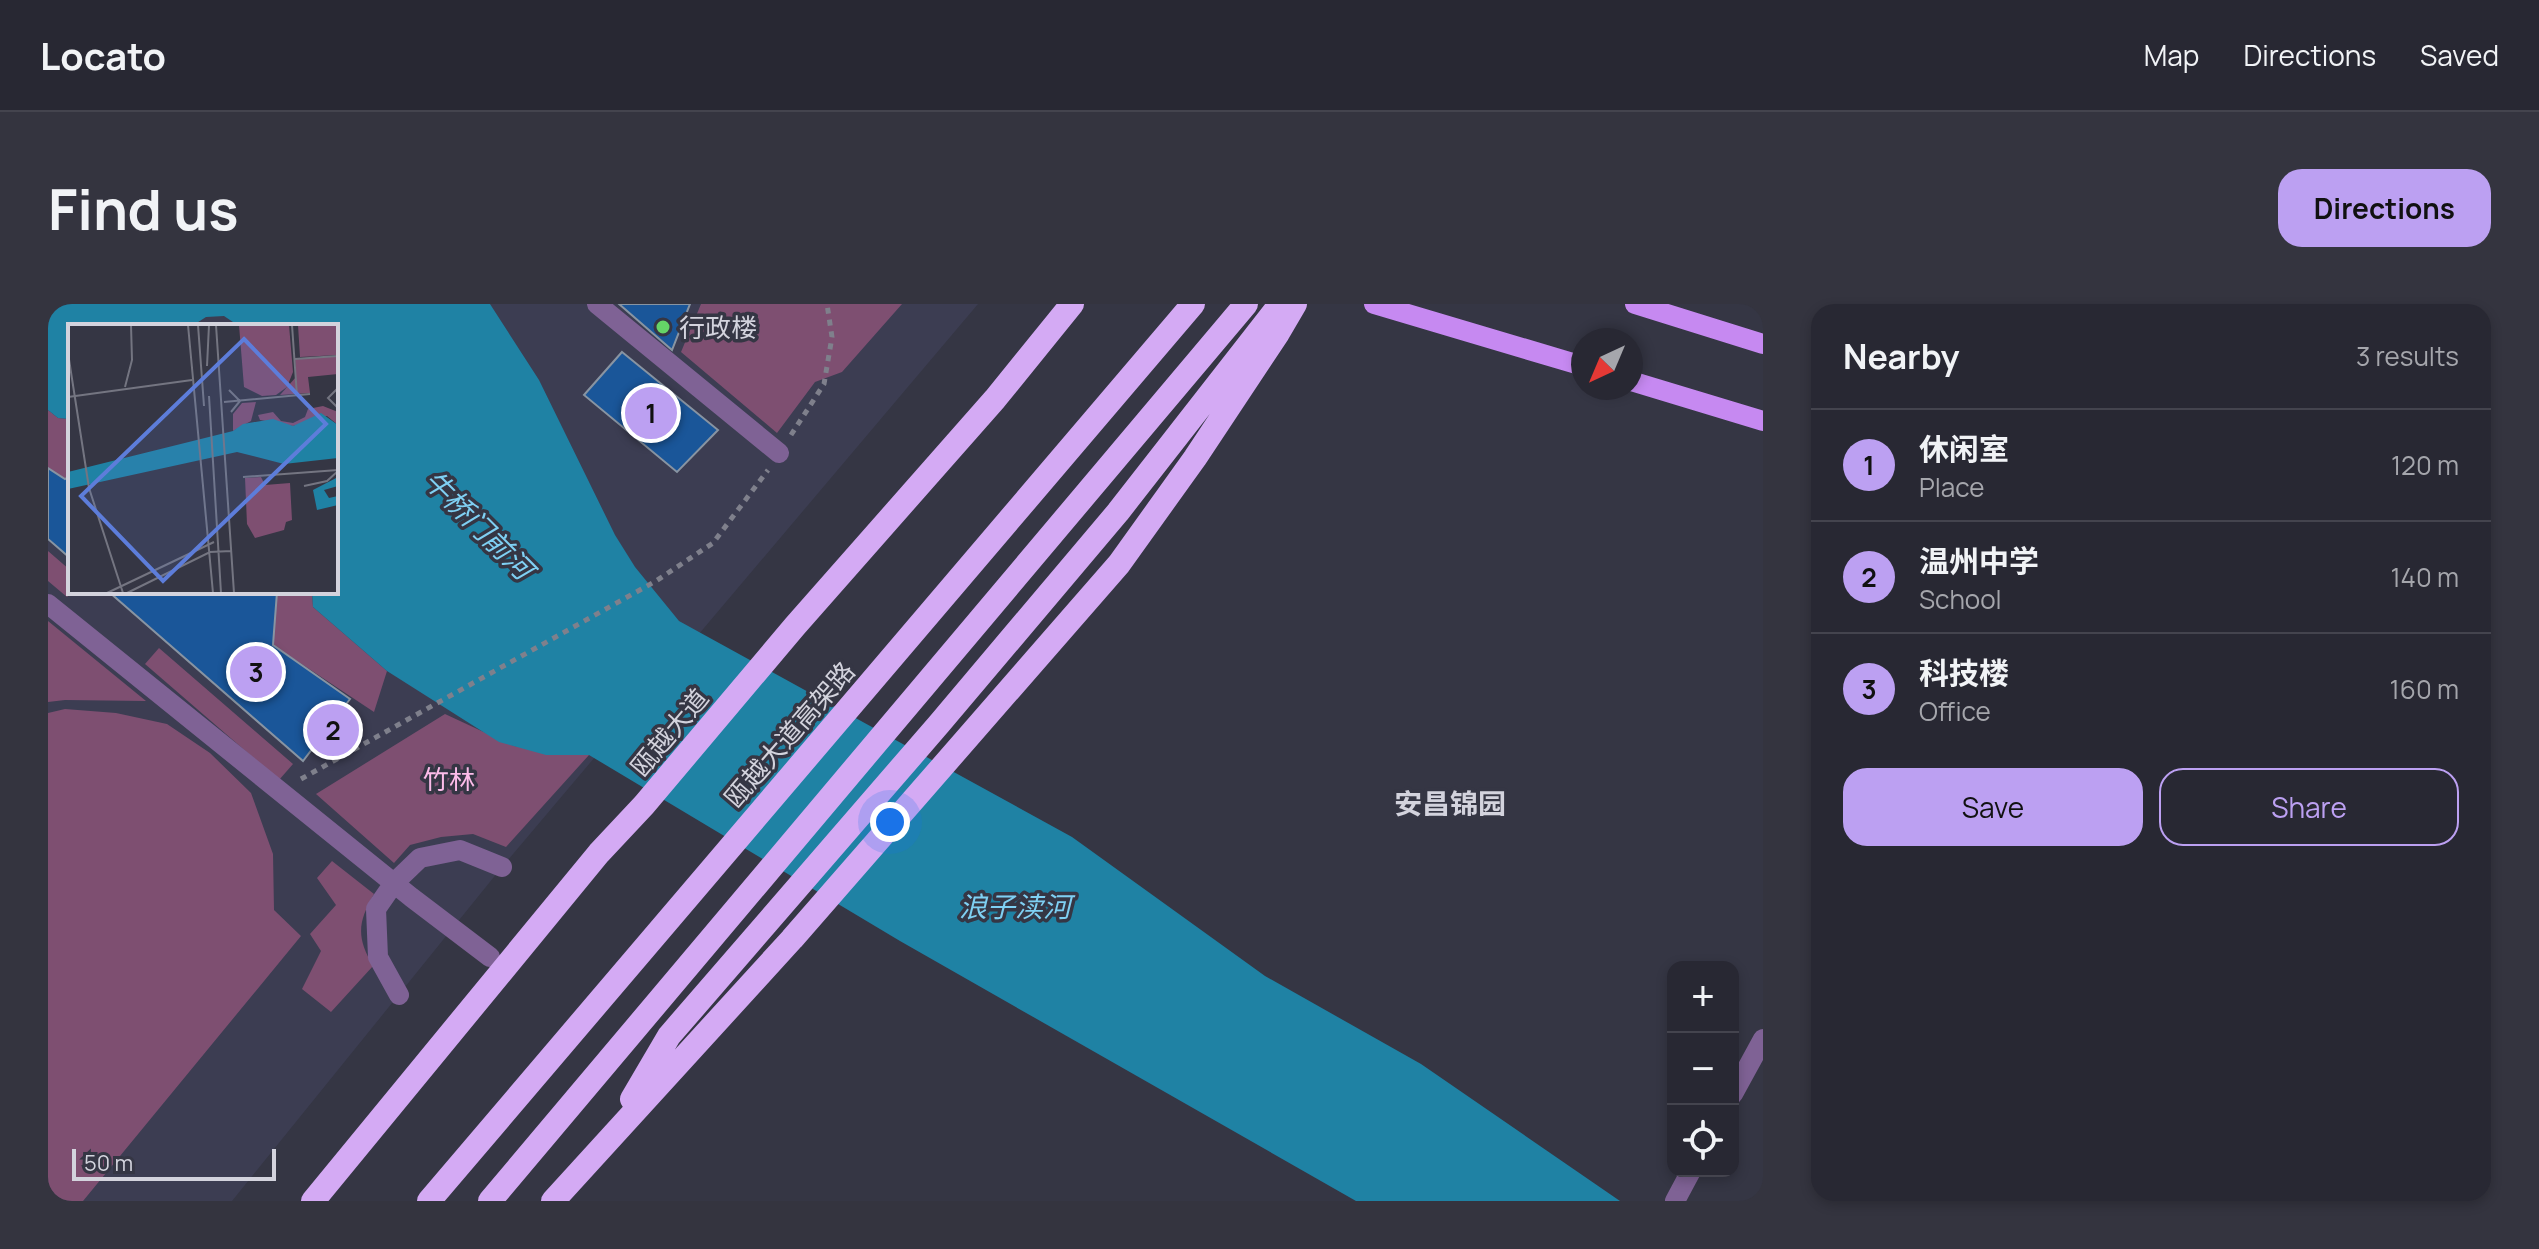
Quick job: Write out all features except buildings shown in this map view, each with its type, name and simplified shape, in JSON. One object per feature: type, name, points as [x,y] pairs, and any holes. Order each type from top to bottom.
[{"type":"highway","name":"瓯越大道","points":[[313,1201],[599,853],[995,399],[1072,304]]},
{"type":"highway","name":"瓯越大道高架路","points":[[429,1201],[1193,304]]},
{"type":"highway","points":[[490,1201],[1246,304]]},
{"type":"highway","points":[[572,1201],[669,1036],[1118,512],[1281,304]]},
{"type":"highway","points":[[553,1201],[792,939],[1119,564],[1204,445],[1295,304]]},
{"type":"main road","points":[[1374,304],[1571,362]]},
{"type":"main road","points":[[1635,304],[1763,344]]},
{"type":"main road","points":[[1643,385],[1763,421]]},
{"type":"street","points":[[597,304],[779,453]]},
{"type":"street","points":[[51,611],[490,957]]},
{"type":"street","points":[[399,995],[378,957],[376,909],[394,883],[420,858],[460,850],[502,867]]},
{"type":"street","points":[[1739,1083],[1763,1039]]},
{"type":"street","points":[[1675,1201],[1688,1177]]},
{"type":"path","points":[[280,791],[656,581]]},
{"type":"shaded area","points":[[48,304],[978,304],[502,867],[232,1201],[48,1201]]},
{"type":"green space","points":[[701,304],[902,304],[842,372],[815,382],[777,433],[681,352]]},
{"type":"green space","points":[[48,410],[58,418],[68,419],[68,477],[65,479],[48,468]]},
{"type":"green space","points":[[48,551],[68,568],[70,594],[67,597],[48,581]]},
{"type":"green space","points":[[277,594],[312,594],[313,607],[387,671],[374,712],[273,645]]},
{"type":"green space","points":[[48,621],[146,701],[48,702]]},
{"type":"green space","points":[[159,648],[293,764],[279,780],[145,664]]},
{"type":"green space","points":[[65,709],[116,713],[167,724],[210,753],[251,793],[273,854],[274,910],[301,936],[83,1201],[48,1201],[48,713]]},
{"type":"green space","name":"竹林","points":[[445,714],[514,746],[589,755],[506,847],[473,834],[441,837],[410,845],[394,863],[316,794]]},
{"type":"green space","points":[[332,861],[374,894],[361,930],[373,966],[331,1012],[302,989],[321,951],[310,934],[336,905],[317,878]]},
{"type":"water","points":[[48,304],[490,304],[539,380],[615,535],[635,567],[679,621],[1072,837],[1265,976],[1421,1064],[1620,1201],[1356,1201],[900,941],[589,755],[546,755],[499,742],[387,671],[313,607],[312,594],[338,594],[338,324],[236,324],[224,316],[206,317],[195,324],[68,324],[68,419],[58,418],[48,410]]},
{"type":"place","name":"行政楼","points":[[663,327]]},
{"type":"place","name":"休闲室","points":[[651,413]]},
{"type":"place","name":"科技楼","points":[[256,672]]},
{"type":"place","name":"温州中学","points":[[333,730]]},
{"type":"district","name":"安昌锦园","points":[[1450,803]]},
{"type":"water label","name":"牛桥门前河","points":[[479,524]]},
{"type":"water label","name":"浪子渎河","points":[[1015,906]]}]
